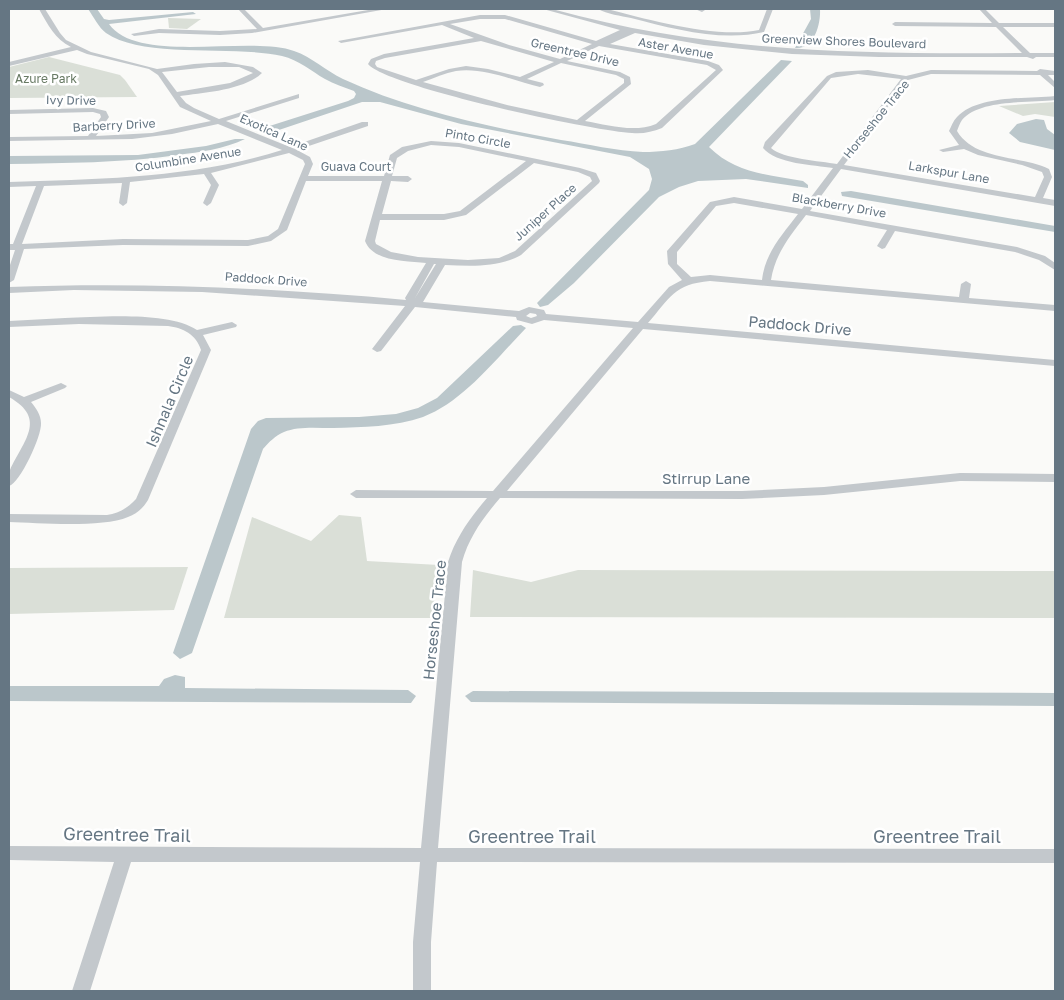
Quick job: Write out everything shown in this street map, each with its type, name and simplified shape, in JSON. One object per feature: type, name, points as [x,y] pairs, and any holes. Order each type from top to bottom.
[{"type":"street","points":[[42,9],[60,37],[76,48],[99,55],[144,65],[156,71],[183,66],[216,64],[249,68],[258,73],[254,77],[226,85],[175,94]]},
{"type":"street","points":[[241,9],[261,29]]},
{"type":"street","points":[[134,34],[170,30],[223,33],[261,29],[384,9]]},
{"type":"street","name":"Greenview Shores Boulevard","points":[[546,9],[629,31],[705,44],[802,52],[1055,55]]},
{"type":"street","points":[[602,9],[654,22],[719,32],[752,34],[763,30],[770,9]]},
{"type":"street","points":[[982,9],[1028,55],[1026,58],[1036,70],[1044,73],[1055,86]]},
{"type":"street","points":[[332,11],[338,16]]},
{"type":"street","name":"Aster Avenue","points":[[341,41],[480,17],[502,17],[548,32],[598,44],[708,63],[717,66],[720,70],[654,128],[629,130],[579,122],[498,105],[416,82],[376,68],[371,64]]},
{"type":"street","points":[[629,31],[646,20]]},
{"type":"street","points":[[519,80],[598,44],[598,42],[654,22]]},
{"type":"street","name":"Greentree Drive","points":[[442,23],[480,39],[560,62],[618,74],[629,80],[627,84],[579,122]]},
{"type":"street","points":[[895,24],[1055,25]]},
{"type":"street","name":"Greentree Drive","points":[[371,64],[373,60],[380,57],[480,39]]},
{"type":"street","points":[[9,64],[76,48]]},
{"type":"street","points":[[416,82],[452,70],[468,69],[540,85]]},
{"type":"street","name":"Exotica Lane","points":[[13,247],[123,242],[238,244],[263,241],[275,236],[282,230],[304,178],[309,164],[308,160],[303,156],[187,107],[156,71]]},
{"type":"street","name":"Larkspur Lane","points":[[906,78],[882,73],[860,72],[830,77],[767,145],[769,151],[779,156],[1055,203]]},
{"type":"street","name":"Horseshoe Trace","points":[[766,283],[768,268],[776,249],[906,78],[931,72],[1055,73]]},
{"type":"street","name":"Barberry Drive","points":[[9,138],[91,138],[160,134],[218,121],[296,96]]},
{"type":"street","points":[[1038,200],[1048,177],[1046,171],[1032,164],[991,156],[967,146],[955,136],[954,127],[965,114],[990,104],[1011,100],[1055,98]]},
{"type":"street","points":[[980,100],[990,104]]},
{"type":"street","name":"Ivy Drive","points":[[9,112],[93,110],[103,112],[105,117],[91,138]]},
{"type":"street","name":"Columbine Avenue","points":[[9,184],[126,181],[206,171],[244,163],[289,150],[365,124]]},
{"type":"street","name":"Pinto Circle","points":[[443,261],[394,255],[375,249],[370,240],[393,157],[396,154],[409,147],[426,144],[450,144],[580,170],[595,177]]},
{"type":"street","points":[[943,150],[967,146]]},
{"type":"street","points":[[376,217],[444,218],[463,213],[530,161]]},
{"type":"street","points":[[206,171],[215,185],[207,203]]},
{"type":"street","name":"Juniper Place","points":[[443,261],[489,262],[515,255],[594,184],[596,181],[595,177]]},
{"type":"street","name":"Guava Court","points":[[304,178],[408,179]]},
{"type":"street","points":[[123,203],[126,181]]},
{"type":"street","points":[[9,256],[41,183]]},
{"type":"street","name":"Blackberry Drive","points":[[689,280],[678,272],[672,263],[672,251],[713,204],[739,200],[1026,252],[1046,260],[1055,267]]},
{"type":"street","points":[[882,246],[893,227]]},
{"type":"street","points":[[9,280],[20,250],[13,247]]},
{"type":"street","points":[[412,304],[410,298],[432,260]]},
{"type":"street","points":[[377,349],[412,304],[419,300],[443,261]]},
{"type":"street","points":[[689,280],[710,278],[1055,308]]},
{"type":"street","name":"Horseshoe Trace","points":[[422,991],[422,942],[444,673],[455,562],[460,546],[468,532],[498,494],[672,289],[689,280]]},
{"type":"street","points":[[964,300],[966,284]]},
{"type":"street","name":"Paddock Drive","points":[[9,290],[87,286],[194,287],[521,314],[523,319],[529,321],[536,321],[543,317],[1055,363]]},
{"type":"street","points":[[9,324],[151,321],[182,326],[196,334],[232,325]]},
{"type":"street","name":"Ishnala Circle","points":[[9,518],[107,519],[122,515],[139,504],[205,356],[204,344],[196,334]]},
{"type":"street","points":[[24,401],[61,386]]},
{"type":"street","points":[[9,393],[24,401],[35,413],[36,428],[34,436],[9,482]]},
{"type":"street","name":"Stirrup Lane","points":[[356,494],[742,495],[824,491],[960,477],[1055,478]]},
{"type":"street","name":"Greentree Trail","points":[[9,853],[430,856],[1055,856]]},
{"type":"street","points":[[81,991],[125,855]]},
{"type":"green space","points":[[168,18],[201,19],[187,29],[169,28]]},
{"type":"green space","name":"Azure Park","points":[[49,57],[120,75],[137,97],[9,98],[9,67]]},
{"type":"green space","points":[[1055,102],[1055,117],[1035,114],[1023,116],[999,106]]},
{"type":"green space","points":[[339,515],[361,517],[367,561],[439,565],[432,618],[224,618],[252,517],[311,541]]},
{"type":"green space","points":[[188,567],[174,610],[9,614],[9,568]]},
{"type":"green space","points":[[473,570],[531,582],[578,570],[1055,571],[1055,618],[470,617]]},
{"type":"shaded area","points":[[88,9],[97,9],[104,19],[109,20],[193,12],[196,14],[109,24],[123,36],[144,43],[196,47],[274,47],[294,51],[343,79],[395,100],[422,108],[506,129],[561,140],[643,152],[683,148],[695,144],[781,60],[792,61],[709,147],[719,156],[741,168],[803,181],[808,185],[808,188],[746,179],[698,181],[679,187],[659,197],[574,283],[548,305],[540,307],[537,303],[649,190],[652,179],[649,169],[630,157],[461,124],[380,102],[362,102],[270,133],[257,130],[348,101],[354,98],[356,94],[354,91],[335,84],[299,63],[282,56],[239,51],[165,49],[122,41],[103,31]]},
{"type":"shaded area","points":[[810,9],[820,9],[818,28],[807,45],[802,48],[795,48],[811,19]]},
{"type":"shaded area","points":[[1036,119],[1044,120],[1047,129],[1055,135],[1055,150],[1020,142],[1009,133],[1017,124]]},
{"type":"shaded area","points":[[235,139],[245,139],[212,150],[157,158],[9,164],[9,156],[138,155],[206,146]]},
{"type":"shaded area","points":[[851,191],[1055,226],[1055,232],[842,196],[841,192]]},
{"type":"shaded area","points":[[521,325],[526,328],[491,366],[452,401],[423,417],[401,423],[378,426],[295,429],[275,437],[263,449],[192,653],[180,659],[173,653],[251,429],[258,421],[266,418],[359,417],[396,414],[418,408],[437,398],[513,326]]},
{"type":"shaded area","points":[[175,675],[185,677],[185,688],[408,690],[416,696],[411,703],[9,701],[9,686],[159,686],[164,679]]},
{"type":"shaded area","points":[[473,691],[1055,693],[1055,706],[471,702],[465,696]]}]
